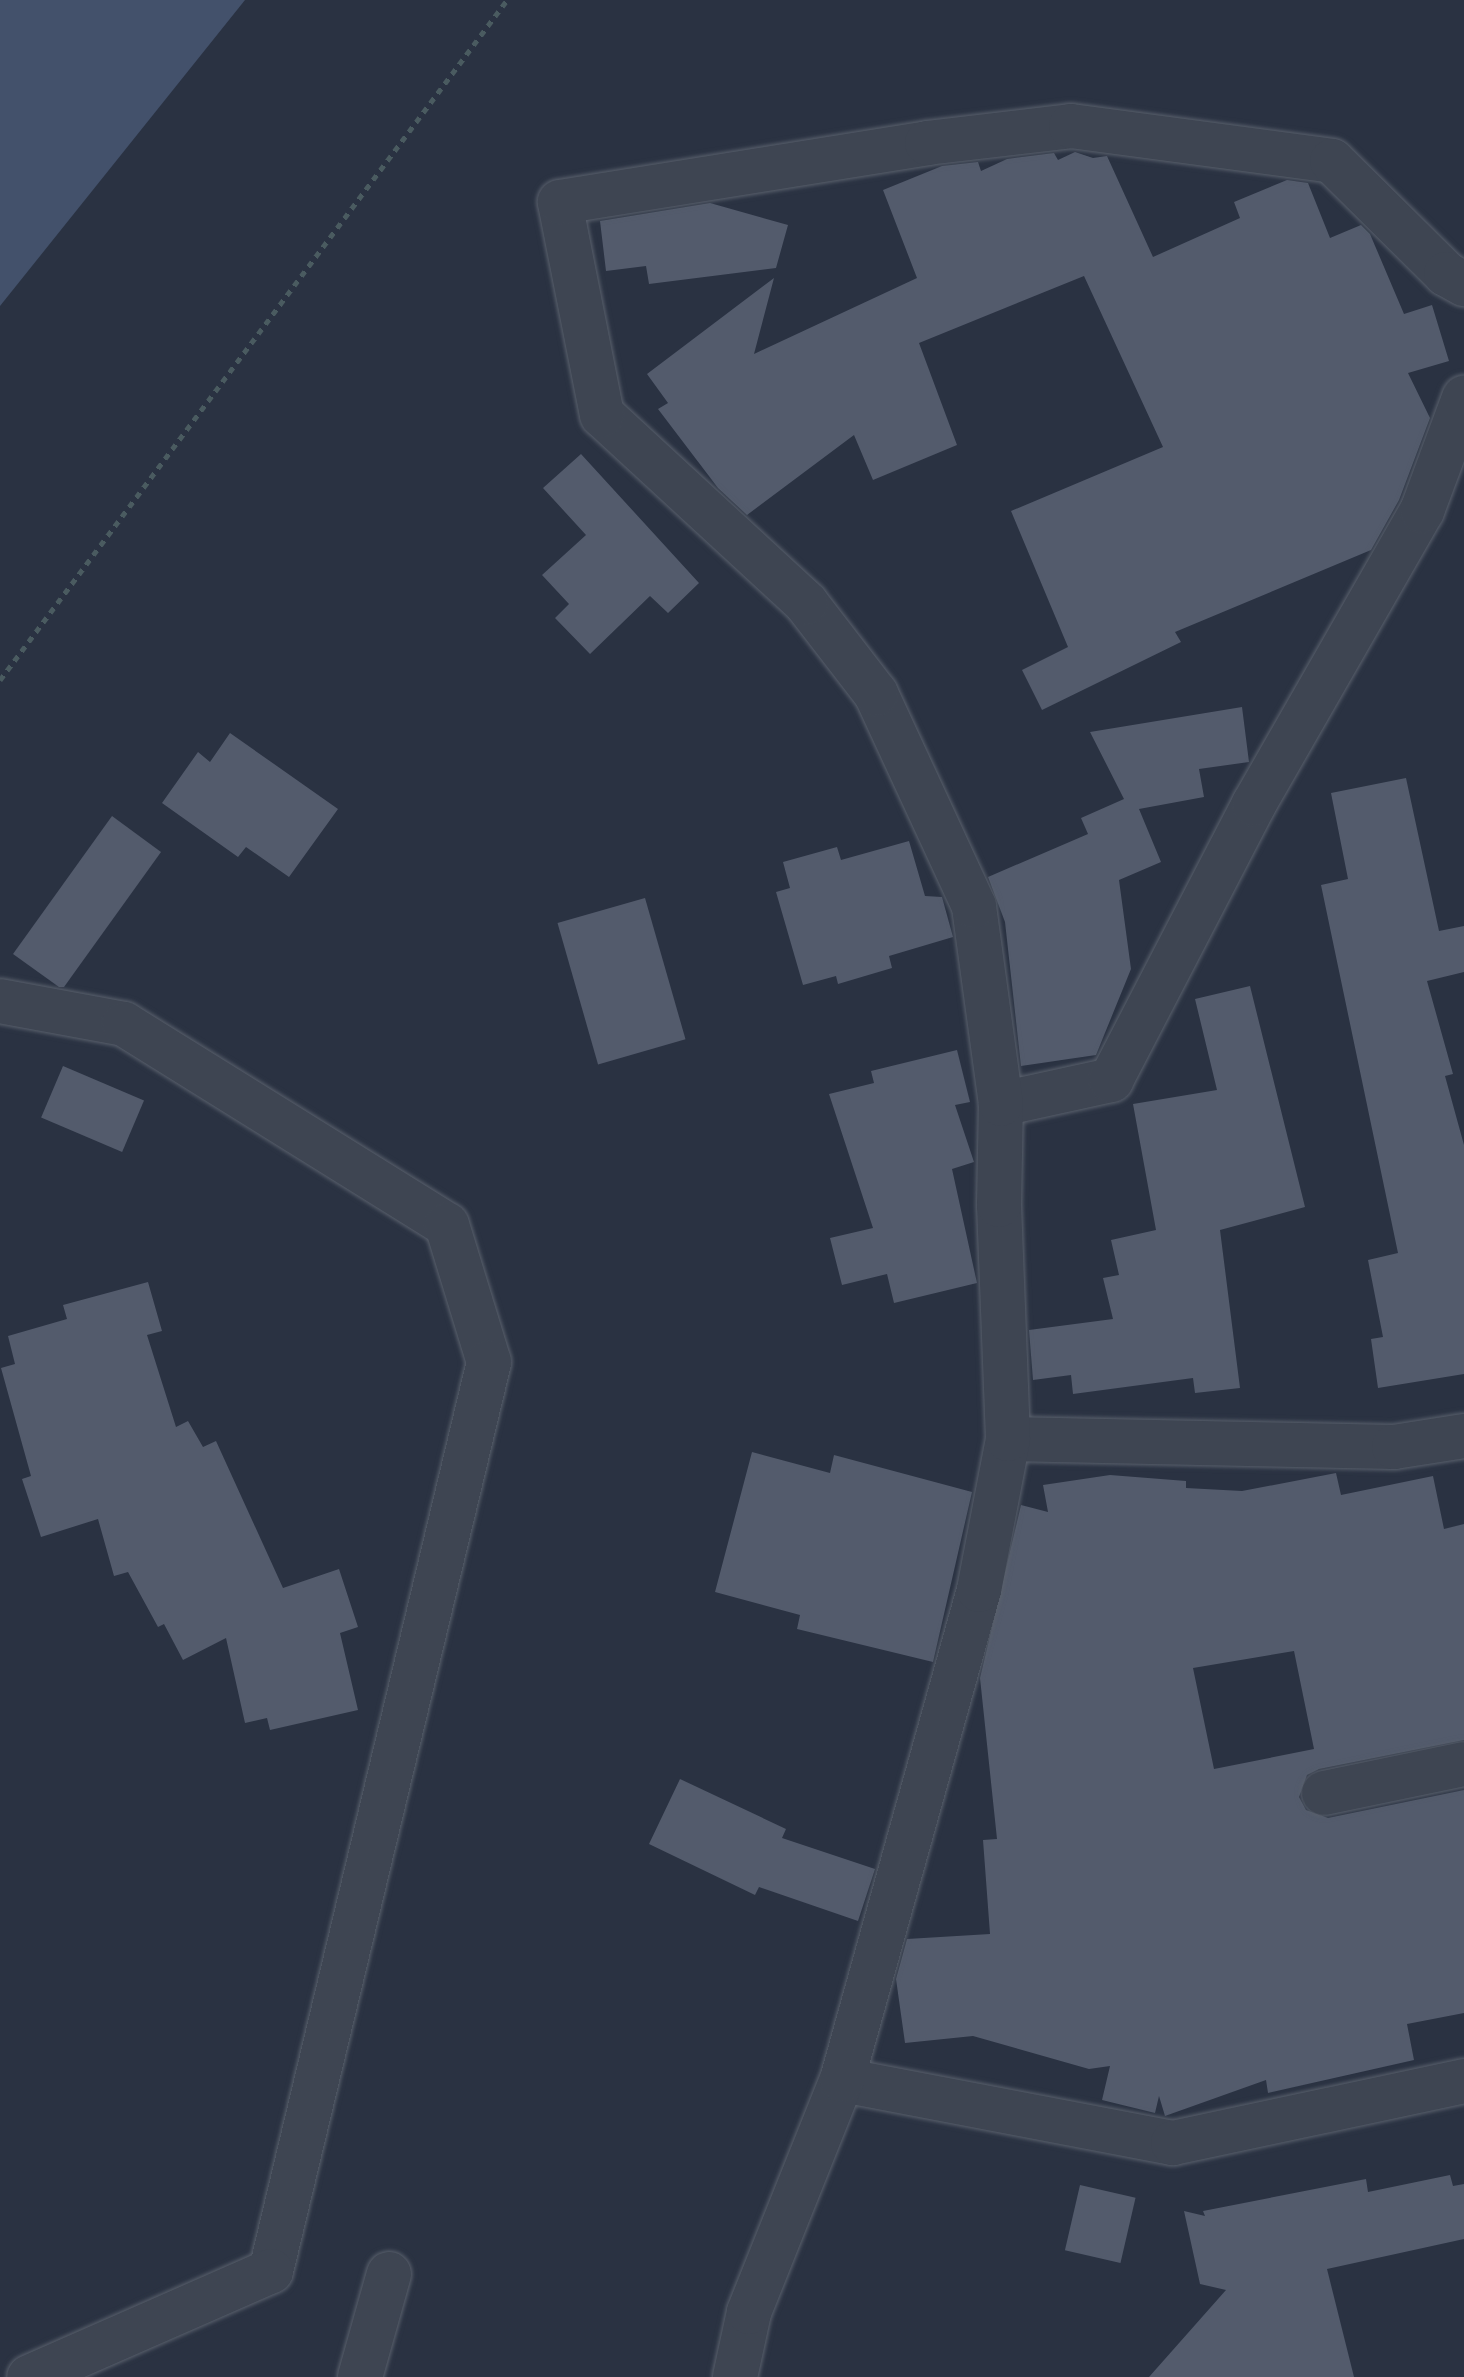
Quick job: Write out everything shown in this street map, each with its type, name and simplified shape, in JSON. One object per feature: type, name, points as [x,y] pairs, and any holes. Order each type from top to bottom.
[{"type":"street","points":[[735,2377],[749,2312],[842,2080],[979,1590],[1008,1439],[999,1205],[1001,1104],[974,906],[876,694],[806,603],[602,415],[560,202],[927,143],[1071,126],[1332,161],[1446,274],[1464,284]]},
{"type":"street","points":[[1001,1104],[1111,1080],[1254,804],[1422,511],[1464,398]]},
{"type":"street","points":[[0,1001],[124,1024],[447,1225],[489,1362],[271,2271],[29,2377]]},
{"type":"street","points":[[1008,1439],[1394,1447],[1464,1436]]},
{"type":"street","points":[[1324,1793],[1464,1764]]},
{"type":"street","points":[[842,2080],[1173,2143],[1464,2081]]},
{"type":"street","points":[[360,2377],[389,2274]]},
{"type":"path","points":[[0,680],[507,0]]},
{"type":"water","points":[[0,0],[245,0],[0,306]]},
{"type":"building","points":[[1075,152],[1093,158],[1107,156],[1153,257],[1240,218],[1234,202],[1287,180],[1308,183],[1330,238],[1361,225],[1370,234],[1404,314],[1432,305],[1449,361],[1408,373],[1430,418],[1399,500],[1371,550],[1175,632],[1181,642],[1042,710],[1022,670],[1068,647],[1011,511],[1163,447],[1084,276],[919,343],[957,445],[873,480],[854,435],[747,515],[718,488],[658,409],[668,403],[647,374],[774,278],[754,354],[917,278],[883,190],[942,166],[978,162],[981,171],[1007,159],[1054,153],[1058,160]]},
{"type":"building","points":[[710,203],[788,225],[776,268],[649,284],[646,266],[606,271],[600,221]]},
{"type":"building","points":[[581,454],[699,583],[668,613],[650,596],[590,654],[555,618],[569,604],[542,575],[586,535],[543,488]]},
{"type":"building","points":[[1242,707],[1249,762],[1199,769],[1204,797],[1139,809],[1161,862],[1119,880],[1131,969],[1096,1055],[1021,1066],[1005,922],[988,877],[1088,834],[1081,818],[1124,799],[1090,732]]},
{"type":"building","points":[[230,733],[338,809],[289,877],[246,847],[238,857],[162,803],[198,752],[210,762]]},
{"type":"building","points":[[1406,778],[1439,931],[1464,926],[1464,972],[1427,981],[1453,1074],[1445,1076],[1464,1145],[1464,1374],[1378,1388],[1371,1339],[1383,1337],[1368,1260],[1398,1253],[1321,885],[1348,879],[1331,793]]},
{"type":"building","points":[[112,816],[161,852],[64,987],[59,987],[13,954]]},
{"type":"building","points":[[909,841],[925,896],[942,897],[953,937],[889,956],[892,968],[838,984],[836,976],[803,985],[776,892],[790,888],[783,862],[837,847],[841,860]]},
{"type":"building","points":[[645,898],[686,1039],[598,1064],[558,923]]},
{"type":"building","points":[[1250,986],[1305,1207],[1220,1230],[1240,1388],[1195,1393],[1193,1378],[1073,1394],[1071,1375],[1033,1380],[1029,1330],[1113,1319],[1103,1278],[1119,1275],[1111,1240],[1156,1230],[1133,1104],[1217,1090],[1195,999]]},
{"type":"building","points":[[957,1050],[970,1102],[955,1105],[974,1162],[952,1169],[977,1283],[894,1303],[887,1274],[842,1285],[830,1238],[873,1228],[829,1094],[874,1083],[871,1071]]},
{"type":"building","points":[[63,1066],[144,1100],[122,1152],[41,1118]]},
{"type":"building","points":[[148,1282],[162,1331],[147,1335],[176,1427],[188,1421],[203,1447],[216,1441],[283,1588],[339,1569],[358,1627],[340,1633],[358,1710],[270,1730],[267,1718],[245,1723],[226,1638],[183,1660],[164,1624],[158,1627],[128,1572],[114,1576],[98,1519],[41,1537],[22,1479],[31,1476],[1,1368],[15,1364],[8,1336],[67,1319],[63,1305]]},
{"type":"building","points":[[752,1452],[830,1473],[834,1455],[972,1492],[933,1662],[797,1629],[800,1615],[715,1592]]},
{"type":"building","points":[[1336,1473],[1341,1495],[1433,1476],[1444,1529],[1464,1524],[1464,1740],[1319,1769],[1307,1775],[1299,1797],[1306,1810],[1328,1818],[1464,1790],[1464,2013],[1407,2024],[1414,2060],[1268,2093],[1266,2080],[1165,2116],[1159,2096],[1155,2113],[1102,2100],[1110,2066],[1089,2069],[973,2036],[905,2043],[896,1979],[907,1939],[990,1934],[983,1840],[997,1839],[980,1678],[1021,1505],[1048,1512],[1043,1485],[1110,1475],[1186,1481],[1186,1488],[1242,1491]],"holes":[[[1294,1651],[1314,1749],[1214,1769],[1193,1668]]]},
{"type":"building","points":[[680,1779],[786,1829],[782,1838],[875,1869],[858,1921],[759,1887],[755,1895],[649,1844]]},
{"type":"building","points":[[1450,2175],[1453,2186],[1464,2184],[1464,2239],[1327,2269],[1354,2377],[1149,2377],[1226,2290],[1200,2284],[1184,2211],[1205,2216],[1203,2211],[1366,2179],[1368,2192]]},
{"type":"building","points":[[1080,2185],[1136,2198],[1120,2263],[1065,2250]]}]
